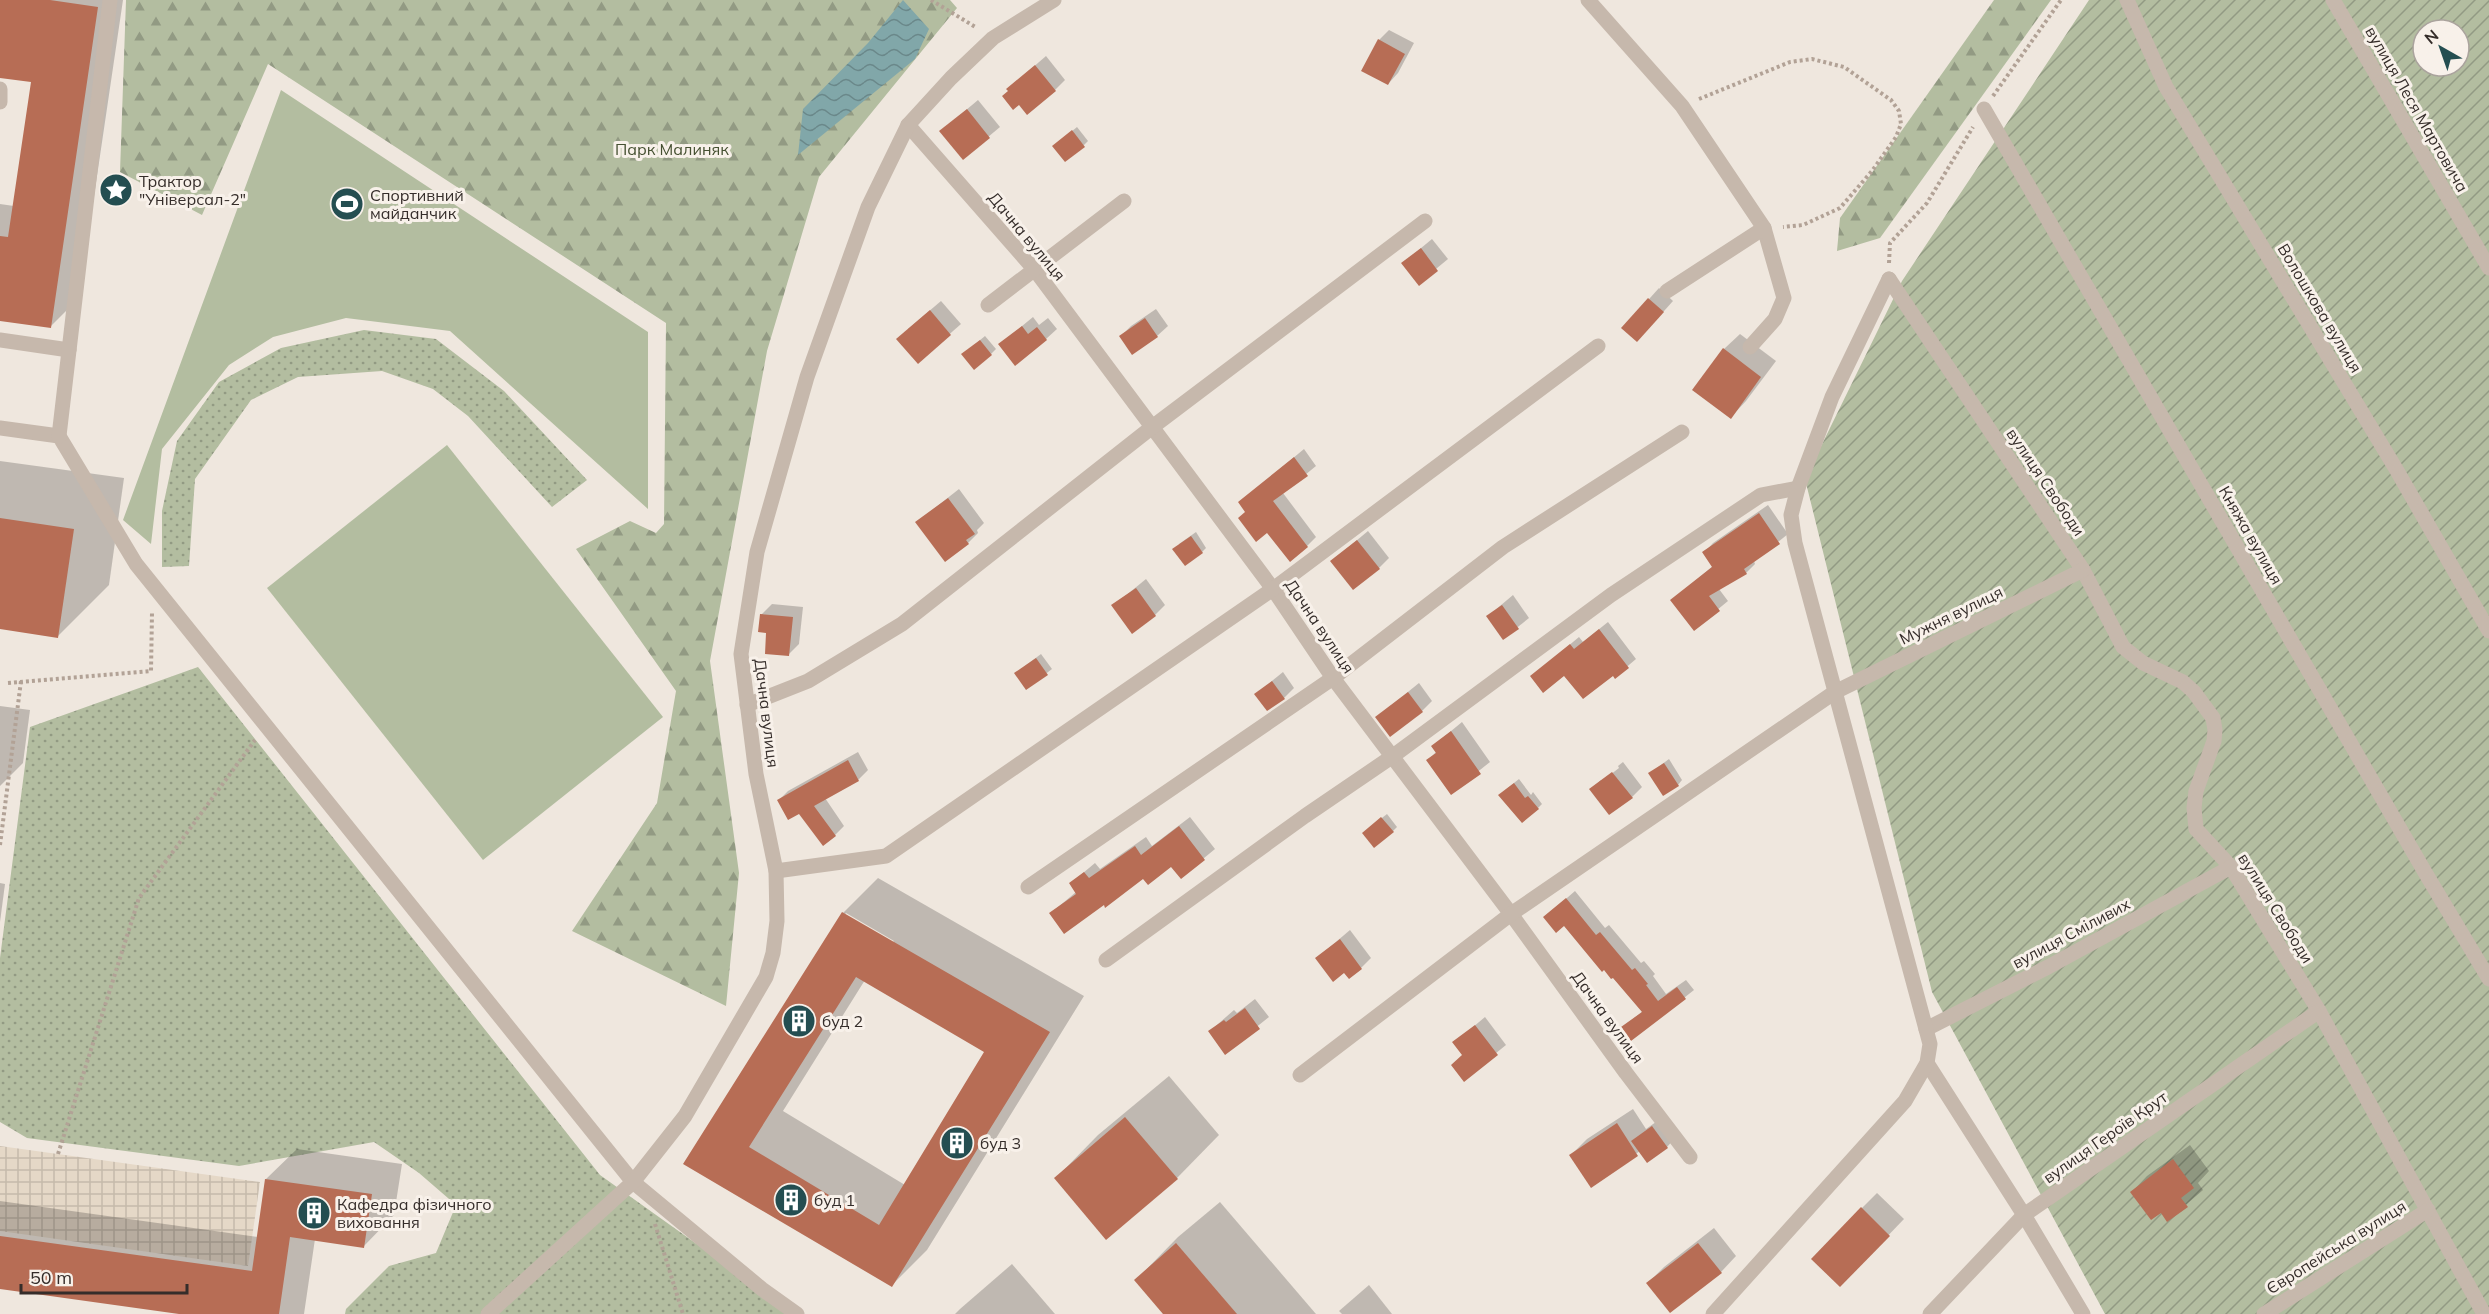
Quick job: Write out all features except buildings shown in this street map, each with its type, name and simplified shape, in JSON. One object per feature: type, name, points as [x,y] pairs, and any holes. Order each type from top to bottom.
[{"type":"street","points":[[110,0],[59,436],[136,564],[633,1182],[762,1289],[797,1314]]},
{"type":"street","name":"Дачна вулиця","points":[[488,1314],[633,1182],[685,1116],[765,977],[773,953],[777,921],[776,871],[756,774],[741,654],[757,552],[811,366],[868,207],[908,125],[951,78],[993,38],[1054,0]]},
{"type":"street","points":[[1588,0],[1682,105],[1764,228],[1784,298],[1775,320],[1750,348]]},
{"type":"street","name":"Волошкова вулиця","points":[[2127,0],[2166,87],[2396,469],[2489,631]]},
{"type":"street","name":"вулиця Леся Мартовича","points":[[2333,0],[2489,268]]},
{"type":"street","points":[[0,89],[0,102]]},
{"type":"street","name":"Княжа вулиця","points":[[1984,109],[2489,979]]},
{"type":"street","name":"Дачна вулиця","points":[[908,125],[1035,270],[1273,589],[1333,678],[1690,1157]]},
{"type":"street","points":[[988,305],[1124,201]]},
{"type":"street","points":[[747,705],[808,681],[902,624],[1151,428],[1425,221]]},
{"type":"street","points":[[1668,291],[1764,228]]},
{"type":"street","points":[[1713,1314],[1875,1137],[1905,1101],[1927,1063],[1930,1044],[1795,543],[1791,515],[1798,488],[1832,397],[1889,279]]},
{"type":"street","name":"вулиця Свободи","points":[[1889,279],[2083,570],[2123,647],[2143,663],[2183,682],[2194,692],[2213,718],[2214,741],[2196,791],[2194,808],[2196,829],[2230,867],[2319,1011],[2484,1314]]},
{"type":"street","points":[[0,340],[69,350]]},
{"type":"street","points":[[776,871],[886,856],[1273,589],[1598,346]]},
{"type":"street","points":[[0,428],[59,436]]},
{"type":"street","points":[[1028,887],[1333,678],[1503,547],[1682,432]]},
{"type":"street","points":[[1106,960],[1305,816],[1393,756],[1611,595],[1761,495],[1798,488]]},
{"type":"street","name":"Мужня вулиця","points":[[1300,1075],[1511,914],[1835,692],[2083,570]]},
{"type":"street","name":"вулиця Сміливих","points":[[1926,1029],[2048,967],[2230,867]]},
{"type":"street","name":"вулиця Героїв Крут","points":[[1930,1314],[2024,1215],[2319,1011]]},
{"type":"street","points":[[1927,1063],[2024,1215],[2083,1314]]},
{"type":"street","name":"Європейська вулиця","points":[[2264,1314],[2428,1210]]},
{"type":"path","points":[[931,0],[993,38]]},
{"type":"path","points":[[1889,279],[1890,243],[1927,203],[1984,109],[2061,0]]},
{"type":"path","points":[[1682,105],[1790,62],[1812,59],[1844,67],[1891,100],[1899,111],[1901,124],[1896,137],[1872,171],[1840,208],[1803,225],[1764,228]]},
{"type":"path","points":[[9,682],[151,671],[153,585]]},
{"type":"path","points":[[0,845],[21,681]]},
{"type":"path","points":[[58,1154],[140,898],[266,725]]},
{"type":"path","points":[[645,1192],[683,1314]]},
{"type":"green space","name":"Парк Малиняк","points":[[126,0],[950,0],[957,8],[819,177],[767,351],[710,661],[739,873],[726,1006],[572,931],[657,803],[676,691],[576,549],[630,521],[656,533],[664,524],[666,323],[268,64],[202,215],[120,172]]},
{"type":"green space","points":[[1994,0],[2051,0],[1880,238],[1837,251],[1840,218]]},
{"type":"green space","points":[[2089,0],[2489,0],[2489,1314],[2105,1314],[1932,992],[1805,479],[1902,281]]},
{"type":"green space","name":"Спортивний майданчик","points":[[281,90],[648,332],[648,509],[450,331],[346,318],[273,337],[229,365],[162,449],[151,544],[123,520]]},
{"type":"green space","points":[[364,330],[436,339],[504,391],[587,480],[552,507],[468,416],[433,389],[382,371],[298,377],[251,400],[195,479],[189,566],[162,567],[162,511],[177,441],[219,382],[281,348]]},
{"type":"green space","points":[[447,445],[663,717],[483,860],[267,588]]},
{"type":"green space","points":[[198,667],[600,1175],[795,1314],[345,1314],[346,1309],[389,1266],[436,1253],[456,1205],[419,1173],[374,1142],[239,1166],[27,1138],[0,1122],[0,958],[30,727]]},
{"type":"shaded area","points":[[0,1146],[260,1182],[248,1266],[0,1231]]},
{"type":"water","points":[[903,0],[929,29],[915,59],[798,155],[803,109],[868,43]]},
{"type":"place","name":"Трактор \"Універсал-2\"","points":[[116,190]]},
{"type":"place","name":"Спортивний майданчик","points":[[347,204]]},
{"type":"place","name":"буд 2","points":[[799,1021]]},
{"type":"place","name":"буд 3","points":[[957,1143]]},
{"type":"place","name":"буд 1","points":[[791,1200]]},
{"type":"place","name":"Кафедра фізичного виховання","points":[[314,1213]]}]
